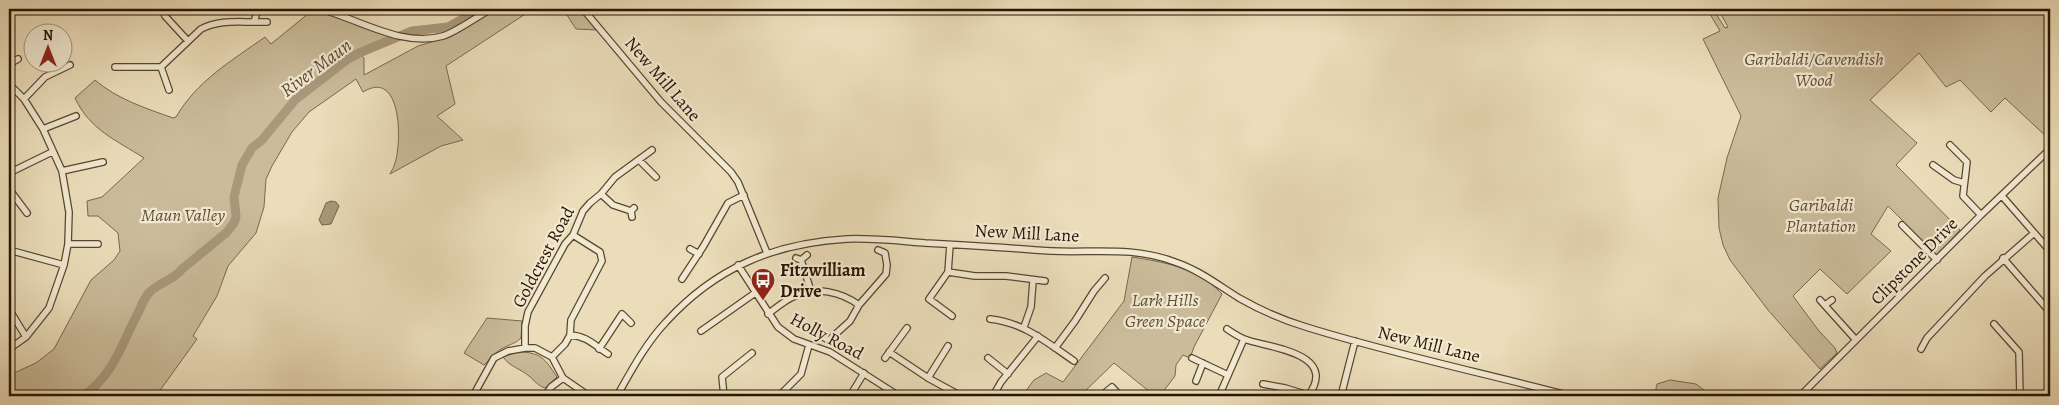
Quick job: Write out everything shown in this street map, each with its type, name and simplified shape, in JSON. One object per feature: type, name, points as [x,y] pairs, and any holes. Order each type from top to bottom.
[{"type":"street","points":[[254,22],[258,9]]},
{"type":"street","points":[[320,9],[393,34],[414,38],[444,36],[490,9]]},
{"type":"street","name":"New Mill Lane","points":[[583,9],[661,102],[731,172],[744,195],[767,253],[806,244],[846,239],[1056,252],[1129,251],[1155,256],[1194,270],[1240,298],[1285,320],[1356,341],[1571,396]]},
{"type":"street","points":[[165,16],[188,41]]},
{"type":"street","points":[[115,67],[161,67],[201,29],[217,22],[266,22]]},
{"type":"street","points":[[9,64],[18,59]]},
{"type":"street","points":[[161,67],[169,90]]},
{"type":"street","points":[[24,99],[45,77],[55,72]]},
{"type":"street","points":[[9,84],[24,99],[43,129],[62,171],[68,212],[68,244],[64,265],[49,308],[26,337],[9,349]]},
{"type":"street","points":[[43,129],[76,116]]},
{"type":"street","points":[[1950,145],[1967,162],[1963,196],[1980,215]]},
{"type":"street","name":"Clipstone Drive","points":[[1800,396],[1980,215],[2050,149]]},
{"type":"street","name":"Goldcrest Road","points":[[525,348],[525,326],[528,312],[565,244],[573,235],[583,211],[615,177],[640,161],[652,150]]},
{"type":"street","points":[[9,173],[52,152]]},
{"type":"street","points":[[640,161],[656,177]]},
{"type":"street","points":[[62,171],[103,162]]},
{"type":"street","points":[[1933,165],[1954,180],[1964,183]]},
{"type":"street","points":[[9,189],[27,213]]},
{"type":"street","points":[[601,194],[613,205],[632,212]]},
{"type":"street","points":[[682,279],[699,254],[728,203],[744,195]]},
{"type":"street","points":[[2002,196],[2050,251]]},
{"type":"street","points":[[1904,230],[1937,260]]},
{"type":"street","points":[[1921,349],[1927,338],[2003,258],[2034,233]]},
{"type":"street","points":[[552,357],[565,344],[570,335],[572,320],[602,261],[600,252],[573,235]]},
{"type":"street","points":[[68,244],[98,244]]},
{"type":"street","points":[[950,244],[948,272],[929,299],[952,316]]},
{"type":"street","points":[[690,249],[699,254]]},
{"type":"street","points":[[885,253],[891,249]]},
{"type":"street","points":[[9,250],[64,265]]},
{"type":"street","points":[[878,250],[885,253]]},
{"type":"street","points":[[617,396],[647,347],[664,324],[683,304],[707,284],[738,265],[767,253]]},
{"type":"street","points":[[829,340],[850,321],[859,305],[886,274],[885,253]]},
{"type":"street","points":[[807,255],[799,259],[811,291]]},
{"type":"street","points":[[2003,258],[2050,312]]},
{"type":"street","name":"Holly Road","points":[[738,265],[778,328],[794,339],[830,352],[899,396]]},
{"type":"street","points":[[948,272],[1044,281]]},
{"type":"street","points":[[1055,348],[1097,282],[1105,278]]},
{"type":"street","points":[[1024,327],[1031,307],[1033,281]]},
{"type":"street","points":[[768,314],[794,296],[811,291],[827,291],[841,295],[859,305]]},
{"type":"street","points":[[701,331],[755,293]]},
{"type":"street","points":[[1820,300],[1856,340]]},
{"type":"street","points":[[1825,306],[1832,300]]},
{"type":"street","points":[[9,309],[26,337]]},
{"type":"street","points":[[599,349],[622,314],[631,323]]},
{"type":"street","points":[[990,319],[1006,321],[1024,327],[1074,361]]},
{"type":"street","points":[[1994,324],[2019,352],[2020,396]]},
{"type":"street","points":[[884,358],[907,328]]},
{"type":"street","points":[[1227,329],[1244,339],[1302,355],[1311,363],[1316,384],[1309,396],[1285,388],[1262,384]]},
{"type":"street","points":[[570,335],[581,336],[608,354]]},
{"type":"street","points":[[821,336],[836,344]]},
{"type":"street","points":[[993,396],[1038,336]]},
{"type":"street","points":[[1219,396],[1244,339]]},
{"type":"street","points":[[1341,396],[1356,341]]},
{"type":"street","points":[[779,396],[801,374],[809,345]]},
{"type":"street","points":[[928,378],[948,346]]},
{"type":"street","points":[[473,396],[494,358],[508,350],[525,348],[535,348],[552,357],[563,378],[589,396]]},
{"type":"street","points":[[889,352],[928,378],[961,396]]},
{"type":"street","points":[[724,396],[722,377],[752,353]]},
{"type":"street","points":[[988,358],[1008,374]]},
{"type":"street","points":[[1192,358],[1228,375]]},
{"type":"street","points":[[1196,381],[1203,363]]},
{"type":"street","points":[[850,396],[864,373]]},
{"type":"street","points":[[545,396],[551,387],[563,378]]},
{"type":"street","points":[[1101,396],[1112,387],[1120,396]]},
{"type":"green space","name":"Maun Valley","points":[[314,9],[394,36],[366,47],[337,64],[323,74],[297,97],[276,120],[269,132],[299,99],[358,52],[364,58],[364,75],[418,46],[445,38],[495,9],[533,9],[446,66],[455,104],[437,116],[463,140],[441,146],[390,174],[395,164],[397,153],[398,125],[392,98],[385,90],[376,87],[363,92],[356,79],[309,112],[292,132],[266,179],[264,207],[256,233],[228,266],[217,296],[193,336],[197,339],[156,396],[9,396],[9,377],[36,363],[54,349],[91,280],[114,260],[120,251],[118,233],[98,216],[88,216],[87,201],[102,197],[144,158],[114,140],[96,126],[81,109],[75,98],[95,80],[113,93],[132,102],[152,111],[173,118],[176,117],[184,104],[204,82],[227,63],[265,37],[271,44]]},
{"type":"green space","points":[[563,9],[581,9],[598,30],[576,29]]},
{"type":"green space","points":[[1707,9],[1713,9],[1725,28],[1728,27],[1718,9],[2050,9],[2050,140],[2005,98],[1991,112],[1960,80],[1946,87],[1919,53],[1870,100],[1917,143],[1896,165],[1960,230],[1937,255],[1888,206],[1871,234],[1891,251],[1847,294],[1820,269],[1793,296],[1837,353],[1820,369],[1768,310],[1730,260],[1723,245],[1719,228],[1718,198],[1727,158],[1741,116],[1703,39],[1720,31]]},
{"type":"green space","name":"Lark Hills Green Space","points":[[1132,257],[1160,262],[1187,270],[1207,281],[1222,294],[1190,358],[1183,355],[1176,365],[1175,376],[1162,393],[1167,396],[1155,396],[1114,363],[1080,396],[1022,396],[1034,380],[1046,373],[1063,382],[1124,301]]},
{"type":"green space","points":[[487,318],[522,321],[521,338],[498,352],[484,365],[464,353]]},
{"type":"green space","points":[[518,352],[532,353],[542,358],[557,377],[545,388],[540,386],[503,357]]},
{"type":"green space","points":[[1670,380],[1696,384],[1712,396],[1669,396],[1655,393],[1657,384]]},
{"type":"shaded area","points":[[336,202],[339,206],[331,224],[322,225],[319,220],[326,203]]},
{"type":"waterway","name":"River Maun","points":[[83,396],[109,370],[148,294],[178,273],[226,233],[234,223],[236,217],[234,197],[242,165],[252,148],[262,140],[295,100],[348,59],[359,53],[412,31],[448,27],[481,9]]},
{"type":"place","name":"Fitzwilliam Drive","points":[[763,301]]},
{"type":"park label","name":"Garibaldi/Cavendish Wood","points":[[1814,69]]},
{"type":"park label","name":"Garibaldi Plantation","points":[[1821,215]]}]
